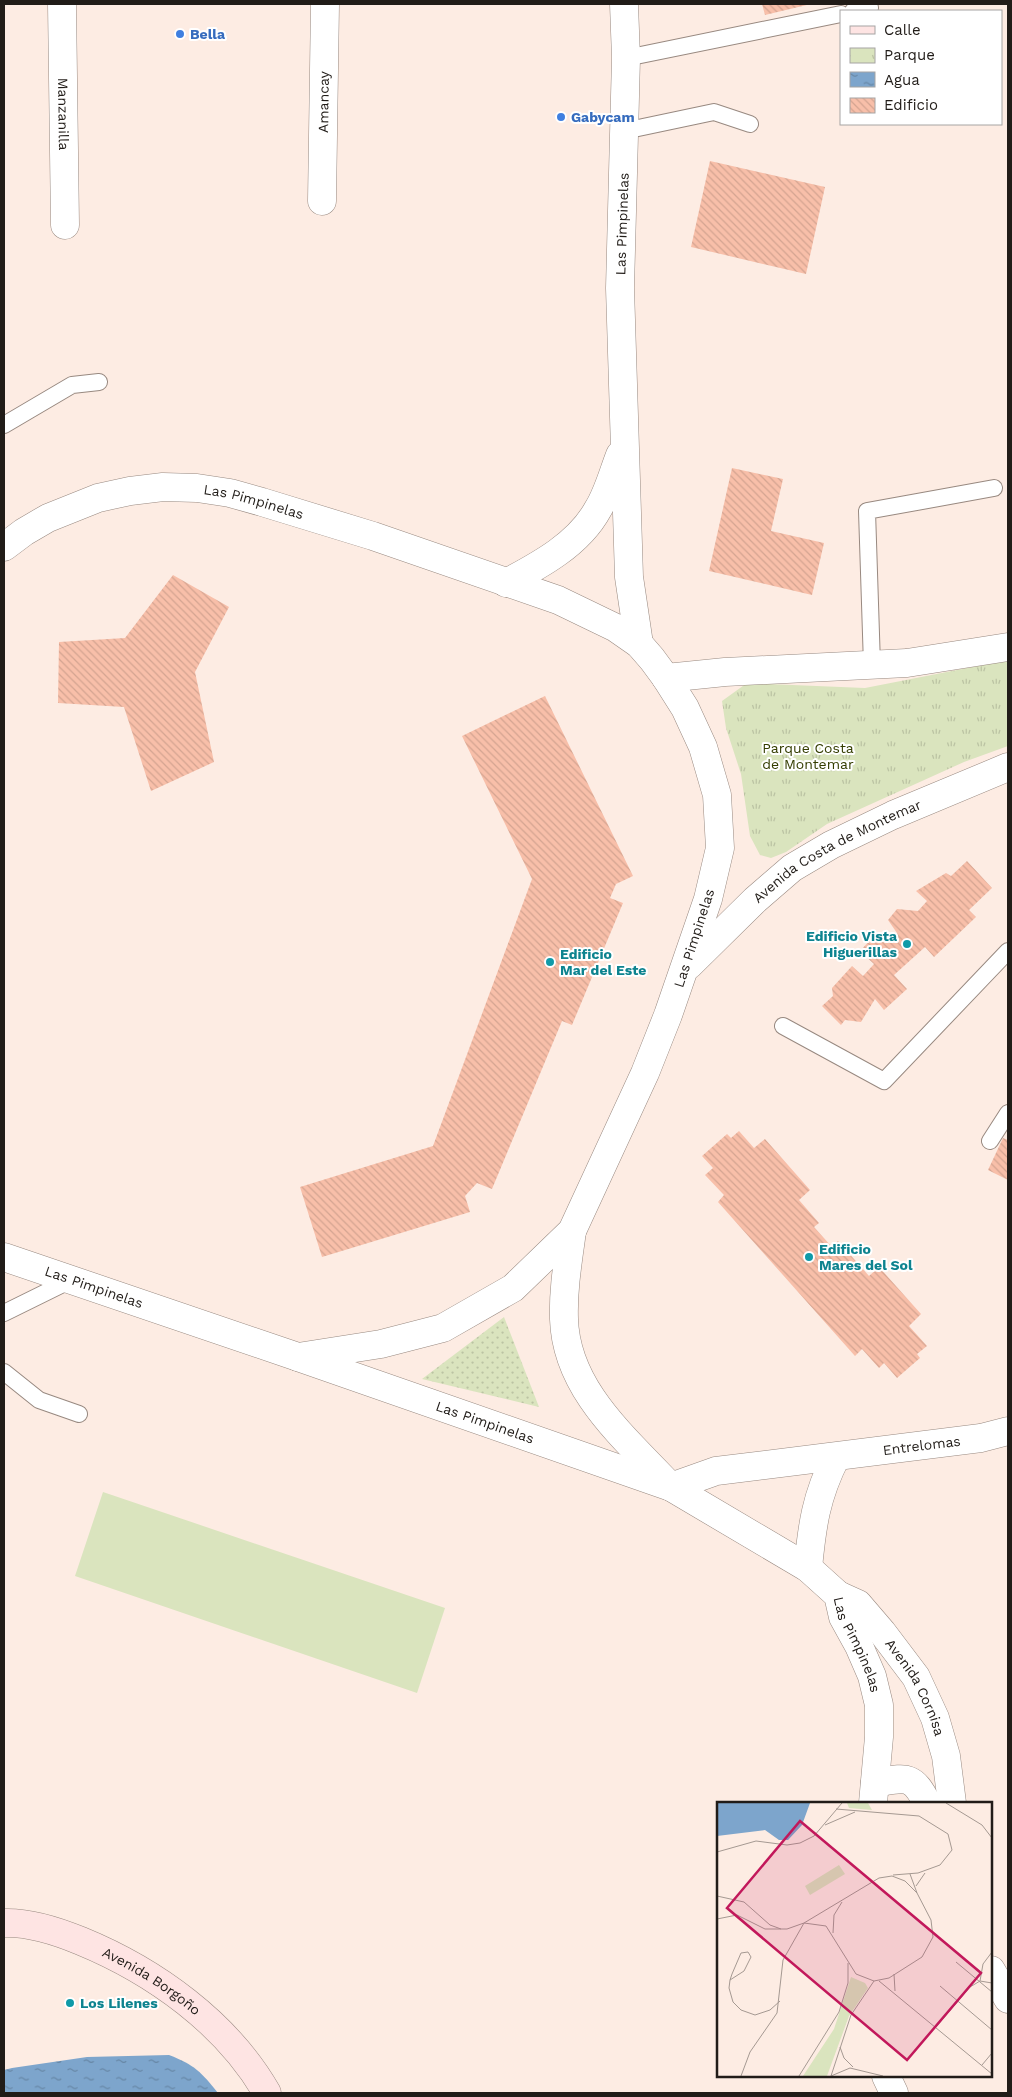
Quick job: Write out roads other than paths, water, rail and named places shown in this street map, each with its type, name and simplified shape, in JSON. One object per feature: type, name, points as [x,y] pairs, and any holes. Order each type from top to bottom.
[{"type":"main road","name":"Avenida Borgoño","points":[[4,1922],[20,1922],[63,1934],[106,1951],[146,1973],[182,1999],[211,2024],[237,2052],[267,2093]]},
{"type":"street","name":"Manzanilla","points":[[62,4],[66,225]]},
{"type":"street","name":"Amancay","points":[[322,201],[325,4]]},
{"type":"street","name":"Las Pimpinelas","points":[[624,4],[626,58],[620,288],[628,577],[639,644]]},
{"type":"street","name":"Las Pimpinelas","points":[[506,583],[541,564],[576,538],[598,510],[624,445]]},
{"type":"street","name":"Las Pimpinelas","points":[[4,547],[24,532],[48,518],[98,498],[130,491],[164,487],[197,488],[230,493],[373,536],[558,600],[616,628],[639,644],[666,678],[685,708],[703,747],[717,794],[720,848],[708,899],[686,968],[645,1073],[572,1231],[565,1286],[564,1321],[568,1345],[586,1391],[602,1413],[671,1487]]},
{"type":"street","points":[[666,678],[725,672],[907,663],[1008,647]]},
{"type":"street","name":"Avenida Costa de Montemar","points":[[686,968],[755,900],[792,868],[831,845],[893,815],[1008,767]]},
{"type":"street","name":"Las Pimpinelas","points":[[298,1357],[381,1344],[443,1328],[513,1288],[572,1231]]},
{"type":"street","name":"Las Pimpinelas","points":[[4,1257],[671,1487],[808,1568],[838,1595],[843,1617],[859,1646],[872,1676],[879,1705],[879,1738],[874,1793]]},
{"type":"street","name":"Entrelomas","points":[[671,1487],[716,1471],[981,1438],[1008,1431]]},
{"type":"street","points":[[808,1568],[815,1510],[826,1477],[836,1457]]},
{"type":"street","name":"Avenida Cornisa","points":[[838,1595],[858,1604],[916,1677],[935,1718],[946,1756],[952,1802]]},
{"type":"street","points":[[874,1793],[904,1779],[912,1781],[920,1789],[926,1802]]},
{"type":"street","points":[[992,1972],[1008,1999]]},
{"type":"street","points":[[886,2077],[894,2093]]},
{"type":"lane","points":[[859,10],[870,8],[869,4]]},
{"type":"lane","points":[[626,58],[840,14]]},
{"type":"lane","points":[[624,131],[714,112],[750,124]]},
{"type":"lane","points":[[4,425],[72,385],[99,382]]},
{"type":"lane","points":[[872,665],[867,511],[994,488]]},
{"type":"lane","points":[[783,1026],[884,1080],[1008,951]]},
{"type":"lane","points":[[990,1141],[1008,1113]]},
{"type":"lane","points":[[4,1313],[73,1280]]},
{"type":"lane","points":[[4,1372],[39,1400],[79,1414]]},
{"type":"water","points":[[169,2055],[197,2070],[218,2093],[4,2093],[4,2070],[12,2068],[87,2057]]},
{"type":"place","name":"Bella","points":[[180,34]]},
{"type":"place","name":"Gabycam","points":[[561,117]]},
{"type":"place","name":"Edificio Vista Higuerillas","points":[[907,944]]},
{"type":"place","name":"Edificio Mar del Este","points":[[550,962]]},
{"type":"place","name":"Edificio Mares del Sol","points":[[809,1257]]},
{"type":"place","name":"Los Lilenes","points":[[70,2003]]},
{"type":"park label","name":"Parque Costa de Montemar","points":[[808,756]]}]
